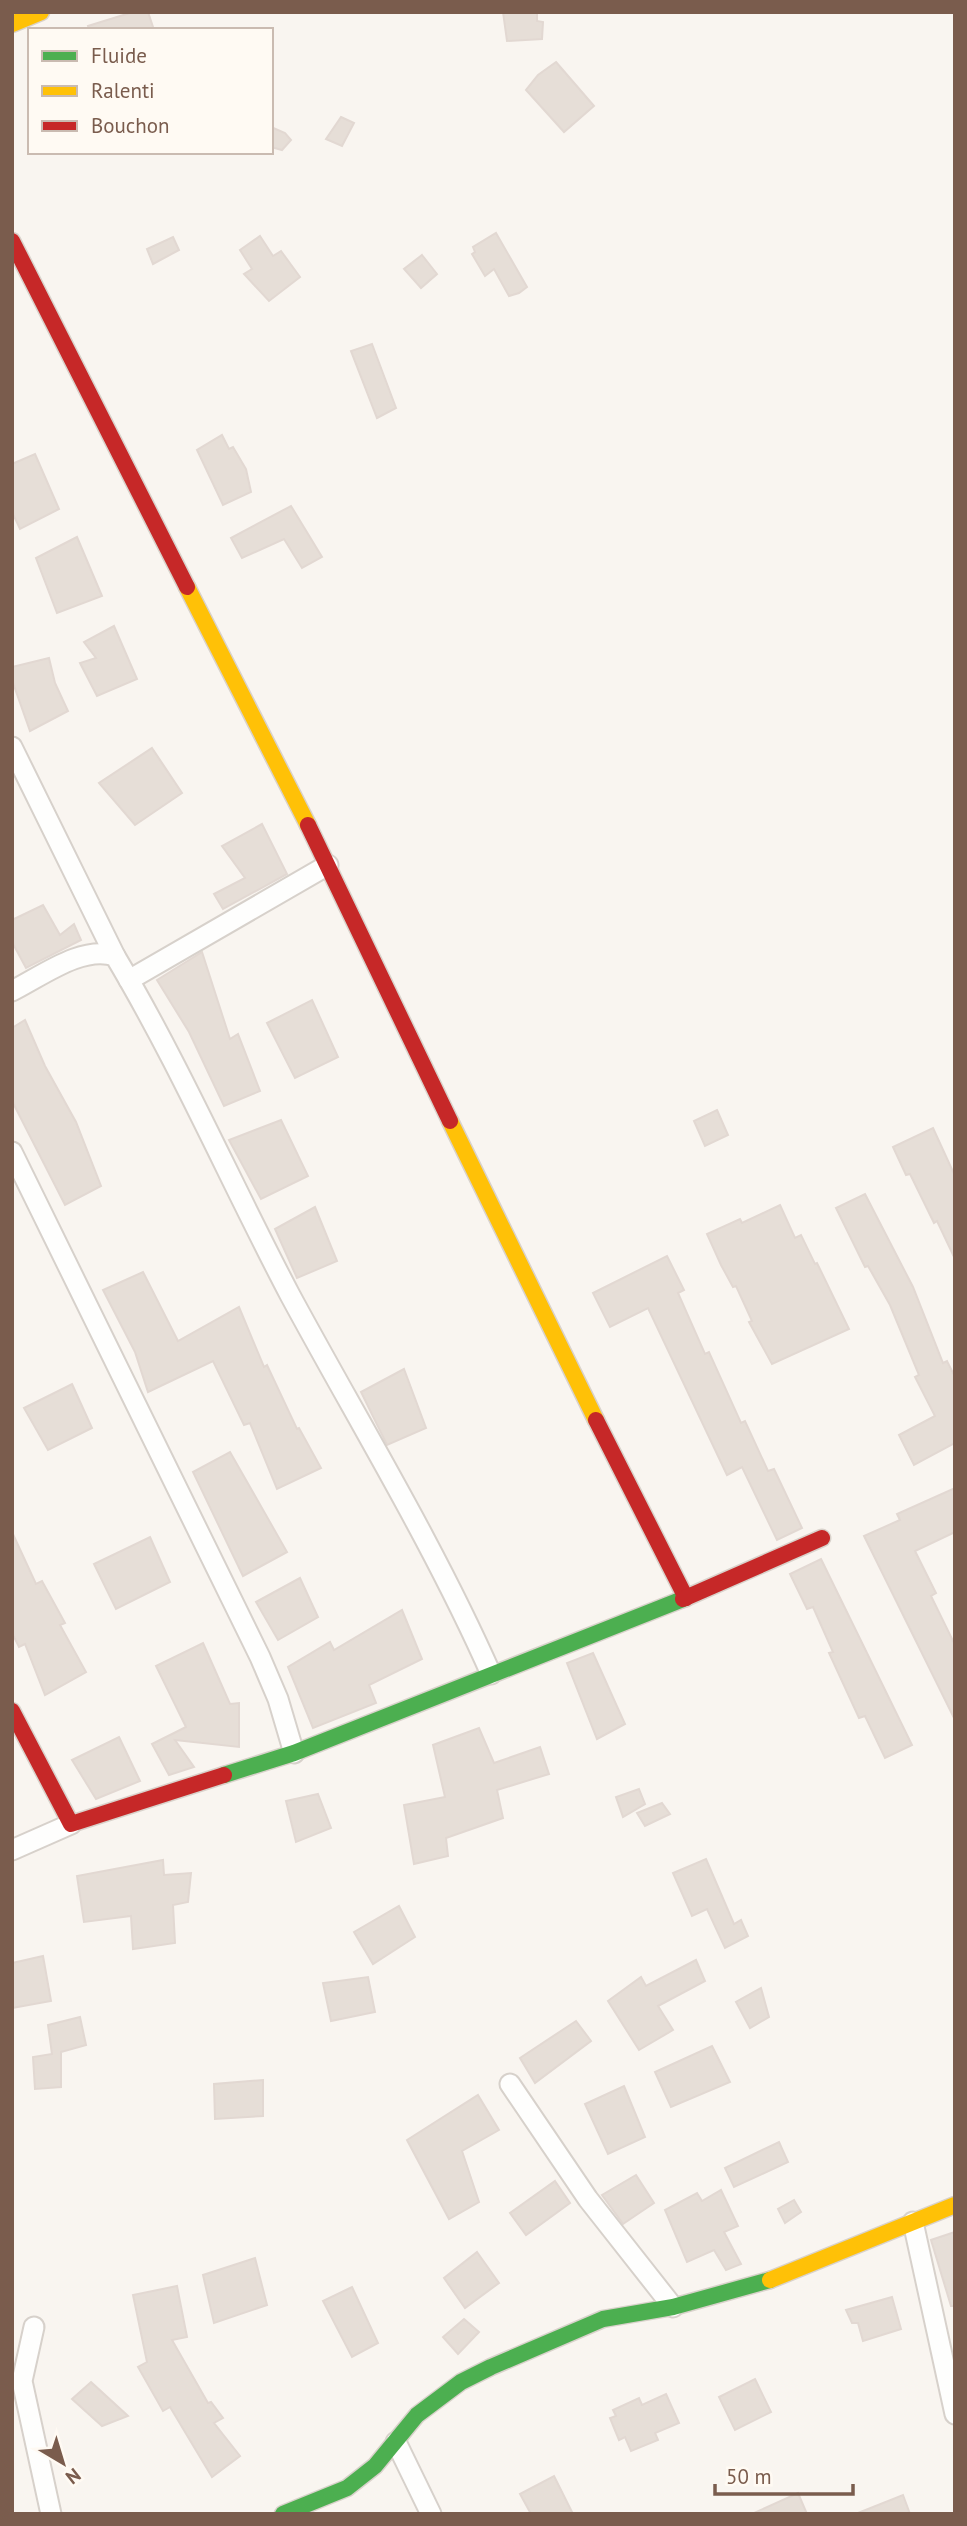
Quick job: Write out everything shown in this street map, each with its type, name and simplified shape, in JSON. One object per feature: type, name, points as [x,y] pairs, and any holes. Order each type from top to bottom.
[{"type":"street","points":[[12,24],[41,12]]},
{"type":"street","points":[[12,241],[328,865],[534,1298],[686,1598]]},
{"type":"street","points":[[12,747],[295,1304],[358,1421],[430,1544],[491,1674]]},
{"type":"street","points":[[129,980],[328,865]]},
{"type":"street","points":[[12,991],[86,954],[106,953],[116,956]]},
{"type":"street","points":[[12,1152],[260,1657],[278,1699],[295,1753]]},
{"type":"street","points":[[12,1850],[71,1824],[295,1753],[686,1598],[822,1538]]},
{"type":"street","points":[[12,1711],[71,1824]]},
{"type":"street","points":[[510,2084],[588,2199],[673,2307]]},
{"type":"street","points":[[284,2514],[347,2488],[375,2466],[417,2415],[461,2382],[491,2367],[603,2319],[673,2307],[772,2279],[955,2205]]},
{"type":"street","points":[[913,2222],[955,2414]]},
{"type":"street","points":[[34,2327],[22,2381],[51,2514]]},
{"type":"street","points":[[396,2442],[431,2514]]},
{"type":"building","points":[[133,12],[148,12],[153,28],[88,28]]},
{"type":"building","points":[[503,12],[537,12],[537,21],[543,22],[542,39],[507,41]]},
{"type":"building","points":[[556,62],[594,106],[564,132],[526,90],[538,75]]},
{"type":"building","points":[[341,117],[354,123],[342,146],[326,139]]},
{"type":"building","points":[[273,128],[285,133],[291,140],[282,150],[273,148]]},
{"type":"building","points":[[496,233],[527,287],[509,296],[494,269],[485,276],[472,254],[475,252],[473,247]]},
{"type":"building","points":[[260,236],[273,256],[281,251],[300,277],[269,301],[244,274],[252,269],[240,250]]},
{"type":"building","points":[[173,237],[179,250],[153,264],[147,249]]},
{"type":"building","points":[[422,255],[437,274],[421,288],[404,269]]},
{"type":"building","points":[[372,344],[396,408],[377,418],[351,351]]},
{"type":"building","points":[[222,435],[229,449],[233,447],[246,469],[251,492],[223,505],[197,450]]},
{"type":"building","points":[[35,454],[59,509],[20,529],[12,512],[12,464]]},
{"type":"building","points":[[291,506],[322,557],[302,568],[284,539],[242,558],[231,538]]},
{"type":"building","points":[[77,537],[102,596],[57,613],[36,558]]},
{"type":"building","points":[[114,626],[137,679],[97,696],[80,663],[96,658],[84,642]]},
{"type":"building","points":[[49,658],[55,683],[68,711],[30,731],[12,680],[12,667]]},
{"type":"building","points":[[152,748],[182,793],[135,825],[99,783]]},
{"type":"building","points":[[262,824],[287,874],[223,909],[214,894],[245,878],[222,846]]},
{"type":"building","points":[[43,905],[60,935],[74,924],[81,940],[26,968],[12,942],[12,920]]},
{"type":"building","points":[[202,952],[230,1039],[238,1034],[260,1091],[224,1106],[189,1032],[157,980]]},
{"type":"building","points":[[312,1000],[338,1057],[295,1078],[267,1023]]},
{"type":"building","points":[[25,1020],[45,1066],[76,1122],[101,1186],[65,1205],[12,1101],[12,1028]]},
{"type":"building","points":[[717,1110],[728,1135],[705,1146],[694,1121]]},
{"type":"building","points":[[281,1120],[308,1176],[261,1199],[229,1140]]},
{"type":"building","points":[[933,1128],[955,1176],[955,1259],[937,1221],[934,1223],[910,1174],[906,1175],[893,1147]]},
{"type":"building","points":[[865,1194],[913,1287],[943,1363],[947,1361],[955,1377],[955,1443],[914,1465],[899,1435],[935,1416],[915,1377],[919,1375],[890,1305],[868,1266],[865,1267],[836,1208]]},
{"type":"building","points":[[780,1205],[795,1238],[801,1235],[815,1264],[817,1263],[849,1329],[772,1364],[749,1322],[752,1321],[736,1286],[733,1287],[707,1234],[740,1219],[742,1223]]},
{"type":"building","points":[[315,1207],[337,1261],[297,1278],[275,1229]]},
{"type":"building","points":[[667,1256],[684,1290],[678,1293],[705,1354],[709,1352],[741,1423],[745,1421],[768,1471],[774,1469],[802,1528],[777,1540],[742,1467],[727,1475],[648,1308],[610,1327],[593,1293]]},
{"type":"building","points":[[143,1272],[178,1341],[239,1307],[264,1367],[267,1365],[297,1429],[299,1428],[321,1468],[277,1489],[250,1423],[244,1425],[213,1361],[148,1392],[135,1352],[103,1290]]},
{"type":"building","points":[[404,1369],[426,1428],[387,1445],[361,1392]]},
{"type":"building","points":[[72,1384],[92,1428],[48,1450],[24,1408]]},
{"type":"building","points":[[230,1452],[287,1552],[243,1576],[193,1472]]},
{"type":"building","points":[[955,1488],[955,1532],[915,1551],[936,1593],[931,1596],[955,1645],[955,1720],[864,1536],[900,1520],[897,1514]]},
{"type":"building","points":[[12,1532],[36,1584],[42,1581],[65,1623],[60,1625],[86,1672],[45,1695],[25,1644],[19,1647],[12,1633]]},
{"type":"building","points":[[150,1537],[170,1582],[116,1609],[94,1564]]},
{"type":"building","points":[[821,1559],[912,1745],[885,1758],[865,1716],[859,1718],[829,1653],[833,1652],[813,1607],[807,1609],[790,1574]]},
{"type":"building","points":[[300,1578],[318,1617],[278,1640],[256,1602]]},
{"type":"building","points":[[402,1610],[422,1659],[369,1685],[376,1703],[313,1728],[288,1667],[330,1642],[334,1650]]},
{"type":"building","points":[[203,1643],[230,1704],[239,1703],[239,1747],[175,1740],[194,1767],[169,1775],[152,1744],[186,1727],[156,1666]]},
{"type":"building","points":[[593,1653],[625,1724],[597,1739],[567,1663]]},
{"type":"building","points":[[479,1728],[494,1763],[540,1747],[549,1774],[497,1790],[503,1818],[446,1838],[448,1856],[414,1864],[404,1805],[445,1797],[433,1745]]},
{"type":"building","points":[[119,1737],[140,1781],[96,1799],[72,1760]]},
{"type":"building","points":[[639,1789],[645,1804],[623,1817],[616,1797]]},
{"type":"building","points":[[318,1794],[331,1828],[296,1842],[286,1801]]},
{"type":"building","points":[[662,1803],[670,1814],[645,1826],[637,1813]]},
{"type":"building","points":[[706,1859],[734,1924],[741,1920],[748,1936],[725,1948],[707,1909],[692,1916],[673,1873]]},
{"type":"building","points":[[163,1860],[164,1875],[191,1873],[188,1902],[173,1905],[175,1943],[133,1949],[131,1916],[84,1922],[77,1876]]},
{"type":"building","points":[[399,1906],[415,1937],[373,1964],[354,1932]]},
{"type":"building","points":[[43,1956],[51,2001],[12,2008],[12,1963]]},
{"type":"building","points":[[696,1960],[705,1981],[658,2006],[673,2030],[639,2050],[608,2001],[641,1977],[646,1986]]},
{"type":"building","points":[[368,1977],[375,2012],[331,2021],[323,1983]]},
{"type":"building","points":[[761,1988],[769,2017],[750,2028],[736,2002]]},
{"type":"building","points":[[80,2017],[86,2045],[61,2052],[61,2087],[35,2089],[33,2057],[52,2054],[48,2025]]},
{"type":"building","points":[[576,2021],[591,2041],[535,2083],[520,2058]]},
{"type":"building","points":[[712,2046],[730,2082],[671,2107],[655,2072]]},
{"type":"building","points":[[263,2080],[263,2116],[215,2119],[214,2084]]},
{"type":"building","points":[[624,2086],[645,2137],[608,2154],[585,2104]]},
{"type":"building","points":[[478,2095],[499,2130],[462,2151],[479,2202],[449,2219],[407,2140]]},
{"type":"building","points":[[779,2142],[788,2162],[734,2187],[725,2168]]},
{"type":"building","points":[[636,2175],[654,2203],[623,2224],[602,2195]]},
{"type":"building","points":[[555,2181],[570,2203],[526,2235],[510,2213]]},
{"type":"building","points":[[721,2190],[738,2226],[724,2232],[741,2264],[726,2270],[714,2250],[687,2262],[665,2210],[697,2193],[702,2201]]},
{"type":"building","points":[[794,2200],[801,2212],[785,2223],[778,2209]]},
{"type":"building","points":[[955,2232],[955,2306],[951,2306],[931,2240]]},
{"type":"building","points":[[477,2252],[499,2283],[465,2308],[444,2278]]},
{"type":"building","points":[[255,2258],[267,2305],[214,2323],[203,2275]]},
{"type":"building","points":[[177,2286],[187,2337],[172,2340],[208,2403],[211,2402],[223,2418],[214,2423],[240,2456],[212,2477],[170,2407],[163,2411],[138,2367],[147,2362],[133,2295]]},
{"type":"building","points":[[352,2287],[378,2343],[352,2357],[323,2301]]},
{"type":"building","points":[[892,2297],[901,2329],[863,2341],[858,2323],[852,2323],[846,2310]]},
{"type":"building","points":[[464,2319],[479,2332],[458,2354],[443,2337]]},
{"type":"building","points":[[755,2379],[771,2412],[735,2430],[719,2397]]},
{"type":"building","points":[[91,2382],[128,2416],[102,2426],[72,2399]]},
{"type":"building","points":[[666,2394],[679,2423],[655,2433],[658,2440],[631,2451],[625,2437],[619,2440],[610,2418],[616,2416],[613,2410],[639,2398],[642,2405]]},
{"type":"building","points":[[554,2476],[573,2514],[531,2514],[520,2494]]},
{"type":"building","points":[[798,2493],[807,2514],[752,2514]]},
{"type":"building","points":[[903,2495],[910,2514],[858,2514],[858,2513]]},
{"type":"traffic: fast","points":[[224,1775],[294,1753],[683,1599]]},
{"type":"traffic: fast","points":[[283,2514],[347,2488],[375,2466],[417,2415],[461,2382],[491,2367],[603,2319],[673,2307],[770,2280]]},
{"type":"traffic: slow","points":[[12,24],[41,12]]},
{"type":"traffic: slow","points":[[187,587],[308,825]]},
{"type":"traffic: slow","points":[[450,1121],[596,1420]]},
{"type":"traffic: slow","points":[[770,2280],[955,2205]]},
{"type":"traffic: jam","points":[[12,241],[187,587]]},
{"type":"traffic: jam","points":[[308,825],[450,1121]]},
{"type":"traffic: jam","points":[[596,1420],[686,1598]]},
{"type":"traffic: jam","points":[[683,1599],[822,1538]]},
{"type":"traffic: jam","points":[[12,1711],[71,1824],[224,1775]]}]
